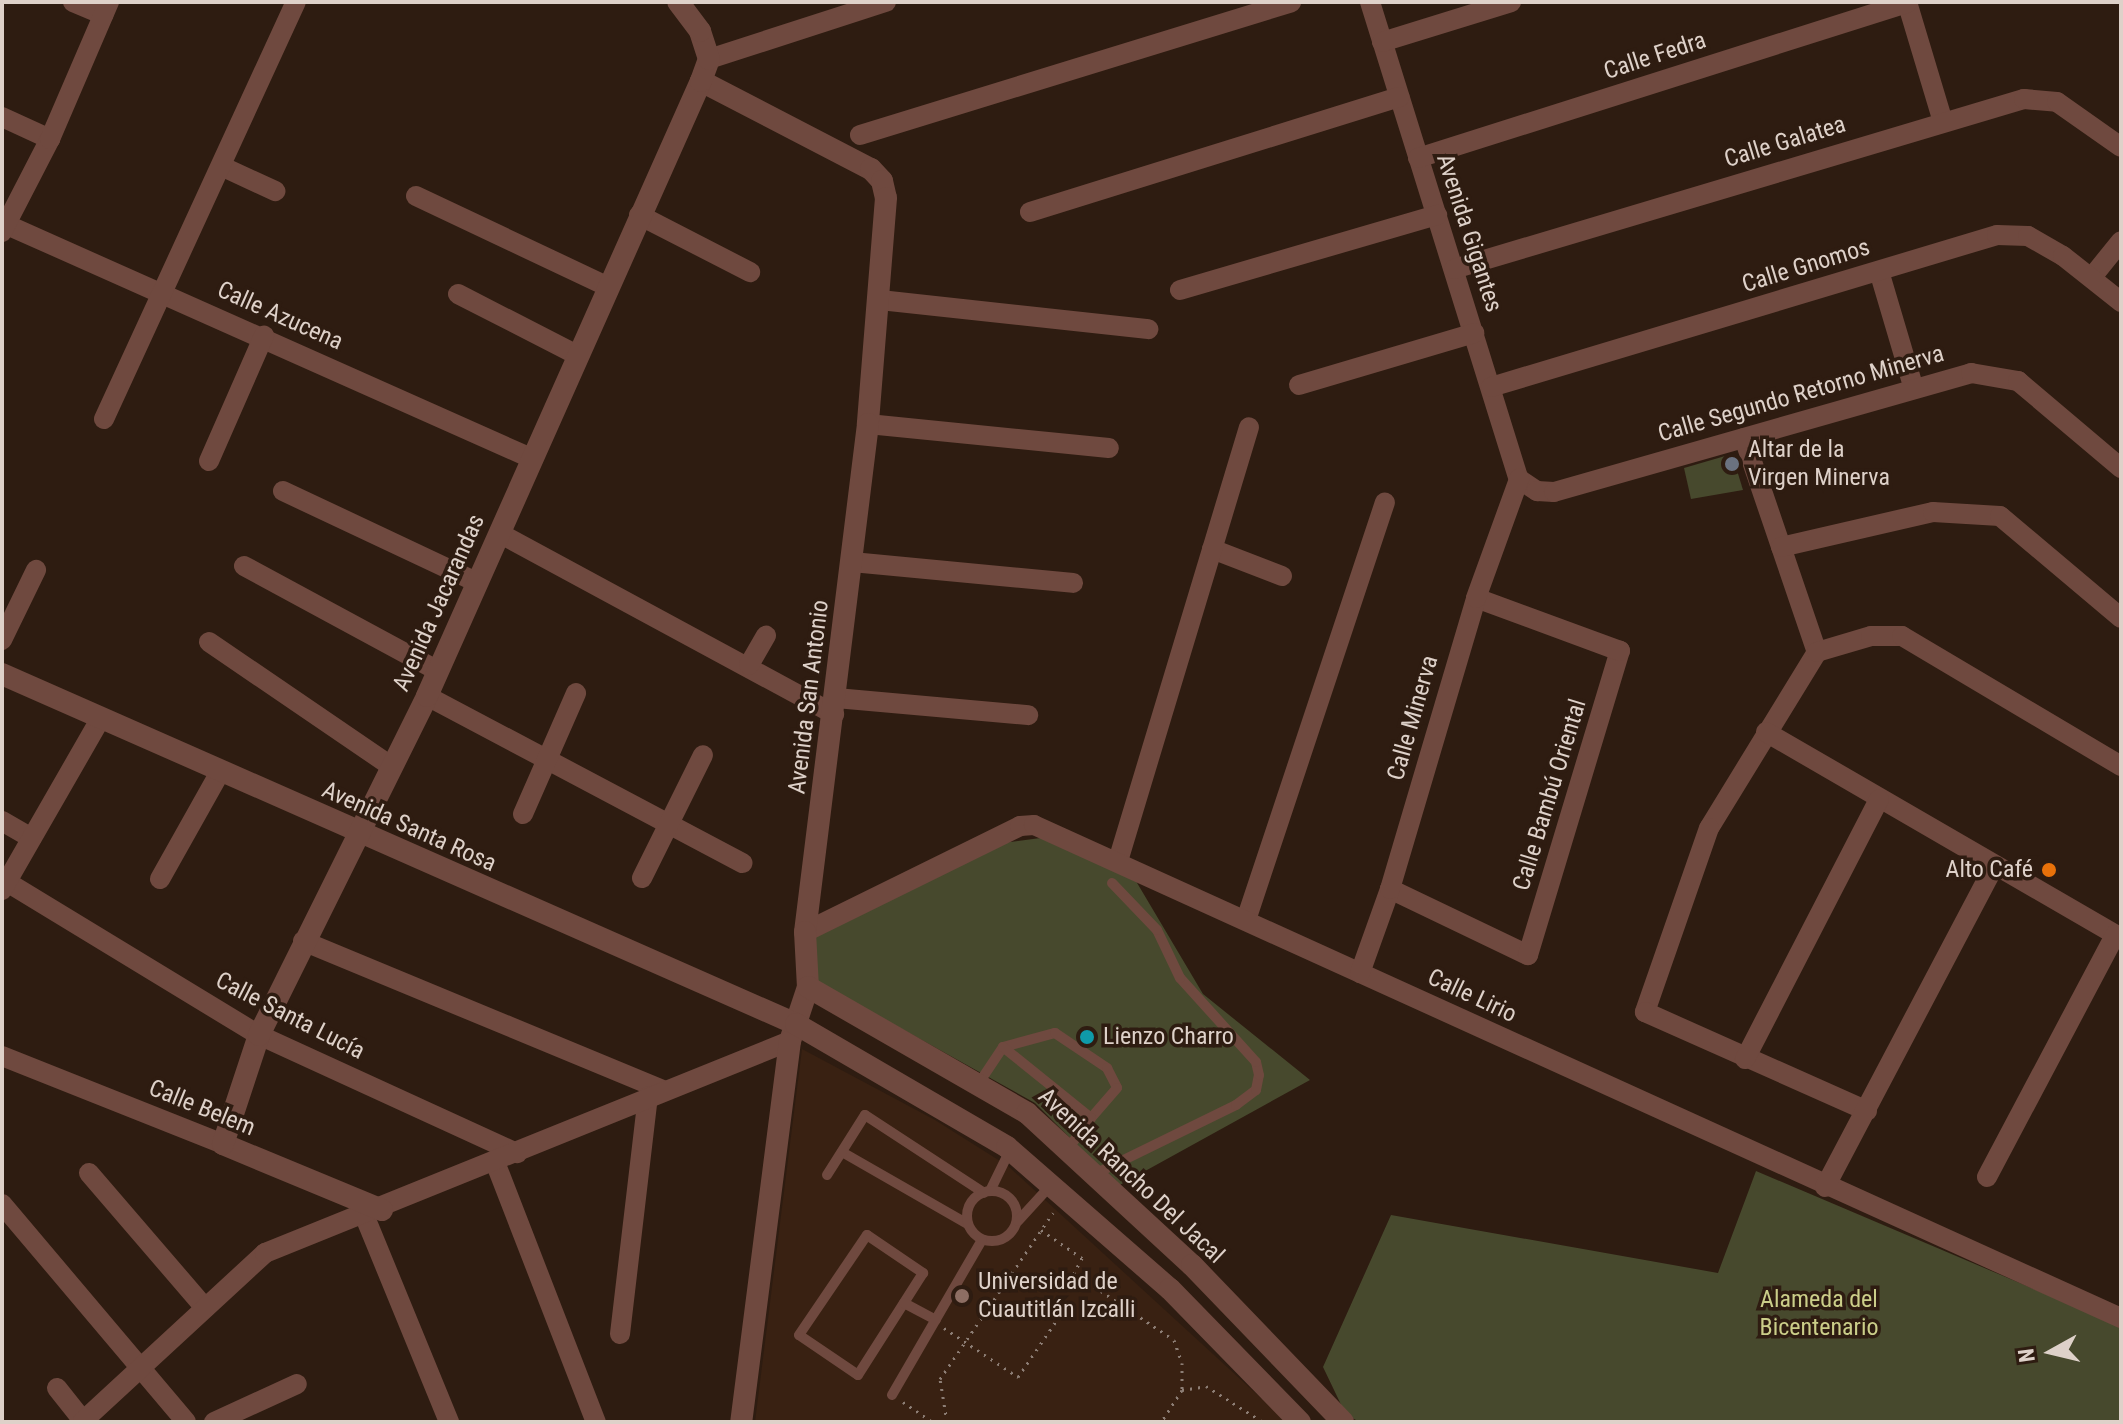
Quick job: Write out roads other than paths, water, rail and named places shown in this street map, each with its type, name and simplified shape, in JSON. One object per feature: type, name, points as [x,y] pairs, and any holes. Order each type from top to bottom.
[{"type":"street","points":[[4,228],[9,194],[50,139],[106,8],[73,2]]},
{"type":"street","points":[[104,419],[296,2]]},
{"type":"street","points":[[678,2],[700,31],[709,59],[886,2]]},
{"type":"street","points":[[860,135],[1291,2]]},
{"type":"street","name":"Avenida Gigantes","points":[[1370,2],[1519,479]]},
{"type":"street","points":[[1382,42],[1511,2]]},
{"type":"street","points":[[1907,2],[1943,122]]},
{"type":"street","name":"Calle Fedra","points":[[1418,158],[1907,2]]},
{"type":"street","name":"Avenida Jacarandas","points":[[223,1144],[259,1035],[355,833],[427,696],[709,59]]},
{"type":"street","name":"Avenida San Antonio","points":[[701,81],[871,169],[882,181],[886,198],[868,424],[805,932],[808,987],[793,1032],[741,1422]]},
{"type":"street","points":[[1030,212],[1399,97]]},
{"type":"street","name":"Calle Galatea","points":[[1454,269],[2024,99],[2057,102],[2121,147]]},
{"type":"street","points":[[2,117],[50,139]]},
{"type":"street","points":[[221,166],[275,191]]},
{"type":"street","points":[[416,196],[606,286]]},
{"type":"street","points":[[639,215],[750,272]]},
{"type":"street","points":[[1180,290],[1437,215]]},
{"type":"street","name":"Calle Azucena","points":[[4,228],[264,336],[533,459]]},
{"type":"street","name":"Calle Gnomos","points":[[1491,387],[1997,235],[2028,236],[2092,277],[2121,302]]},
{"type":"street","points":[[2092,277],[2121,241]]},
{"type":"street","points":[[1879,271],[1913,386]]},
{"type":"street","points":[[458,294],[577,355]]},
{"type":"street","points":[[880,300],[1148,329]]},
{"type":"street","points":[[1299,385],[1474,333]]},
{"type":"street","points":[[209,461],[264,336]]},
{"type":"street","name":"Calle Segundo Retorno Minerva","points":[[1519,479],[1537,491],[1554,492],[1913,386],[1971,373],[2018,381],[2121,468]]},
{"type":"street","points":[[868,424],[1109,448]]},
{"type":"street","points":[[1118,861],[1249,427]]},
{"type":"street","points":[[1744,438],[1817,652]]},
{"type":"street","name":"Calle Minerva","points":[[1360,973],[1390,889],[1476,598],[1519,479]]},
{"type":"street","points":[[283,491],[476,582]]},
{"type":"street","points":[[1246,920],[1385,503]]},
{"type":"street","points":[[1781,547],[1933,512],[2000,516],[2121,618]]},
{"type":"street","points":[[499,533],[749,665],[835,706],[1028,715]]},
{"type":"street","points":[[1212,549],[1282,576]]},
{"type":"street","points":[[852,562],[1073,583]]},
{"type":"street","points":[[244,566],[438,671]]},
{"type":"street","points":[[2,640],[36,570]]},
{"type":"street","name":"Calle Bambú Oriental","points":[[1390,889],[1528,955],[1620,651],[1476,598]]},
{"type":"street","points":[[749,665],[766,635]]},
{"type":"street","points":[[1867,1111],[1645,1012],[1709,828],[1817,652],[1871,636],[1902,636],[2121,766]]},
{"type":"street","points":[[209,642],[391,766]]},
{"type":"street","name":"Avenida Santa Rosa","points":[[2,674],[793,1032]]},
{"type":"street","points":[[523,814],[576,693]]},
{"type":"street","points":[[427,696],[742,863]]},
{"type":"street","points":[[5,886],[101,718]]},
{"type":"street","points":[[1766,732],[2118,936],[1987,1177]]},
{"type":"street","points":[[642,878],[703,755]]},
{"type":"street","points":[[160,879],[220,772]]},
{"type":"street","points":[[1745,1059],[1879,799]]},
{"type":"street","points":[[2,821],[32,838]]},
{"type":"street","name":"Calle Lirio","points":[[805,932],[1027,824],[1118,861],[1825,1187],[2121,1318]]},
{"type":"street","points":[[1825,1187],[1994,866]]},
{"type":"street","name":"Calle Santa Lucía","points":[[5,886],[259,1035],[517,1153]]},
{"type":"street","points":[[303,941],[655,1093]]},
{"type":"street","name":"Avenida Rancho Del Jacal","points":[[808,987],[1027,1113],[1192,1265],[1343,1422]]},
{"type":"street","points":[[57,1388],[83,1422],[265,1253],[373,1213],[517,1153],[793,1032],[1010,1150],[1170,1289],[1300,1422]]},
{"type":"street","name":"Calle Belem","points":[[2,1056],[223,1144],[373,1213]]},
{"type":"street","points":[[620,1334],[655,1093]]},
{"type":"street","points":[[495,1162],[596,1422]]},
{"type":"street","points":[[89,1173],[205,1308]]},
{"type":"street","points":[[2,1204],[186,1422]]},
{"type":"street","points":[[373,1213],[449,1422]]},
{"type":"street","points":[[1170,1289],[1192,1265]]},
{"type":"street","points":[[214,1422],[297,1384]]},
{"type":"lane","points":[[1094,1175],[1236,1105],[1256,1090],[1259,1075],[1256,1062],[1180,978],[1157,930],[1112,883]]},
{"type":"lane","points":[[979,1083],[1003,1047],[1055,1033],[1107,1068],[1117,1088],[1067,1150]]},
{"type":"lane","points":[[1003,1047],[1091,1118]]},
{"type":"lane","points":[[827,1175],[865,1115],[987,1191],[1012,1199],[1018,1221]]},
{"type":"lane","points":[[966,1223],[970,1200],[987,1191],[1010,1150]]},
{"type":"lane","points":[[842,1152],[966,1223],[982,1240],[1004,1239],[1018,1221],[1057,1191]]},
{"type":"lane","points":[[867,1235],[923,1273],[904,1303],[858,1375],[799,1335],[867,1235]]},
{"type":"lane","points":[[892,1395],[982,1240]]},
{"type":"lane","points":[[904,1303],[936,1320]]},
{"type":"place","name":"Altar de la Virgen Minerva","points":[[1732,464]]},
{"type":"place","name":"Alto Café","points":[[2049,870]]},
{"type":"place","name":"Lienzo Charro","points":[[1087,1037]]},
{"type":"place","name":"Universidad de Cuautitlán Izcalli","points":[[962,1296]]},
{"type":"park label","name":"Alameda del Bicentenario","points":[[1819,1314]]}]
